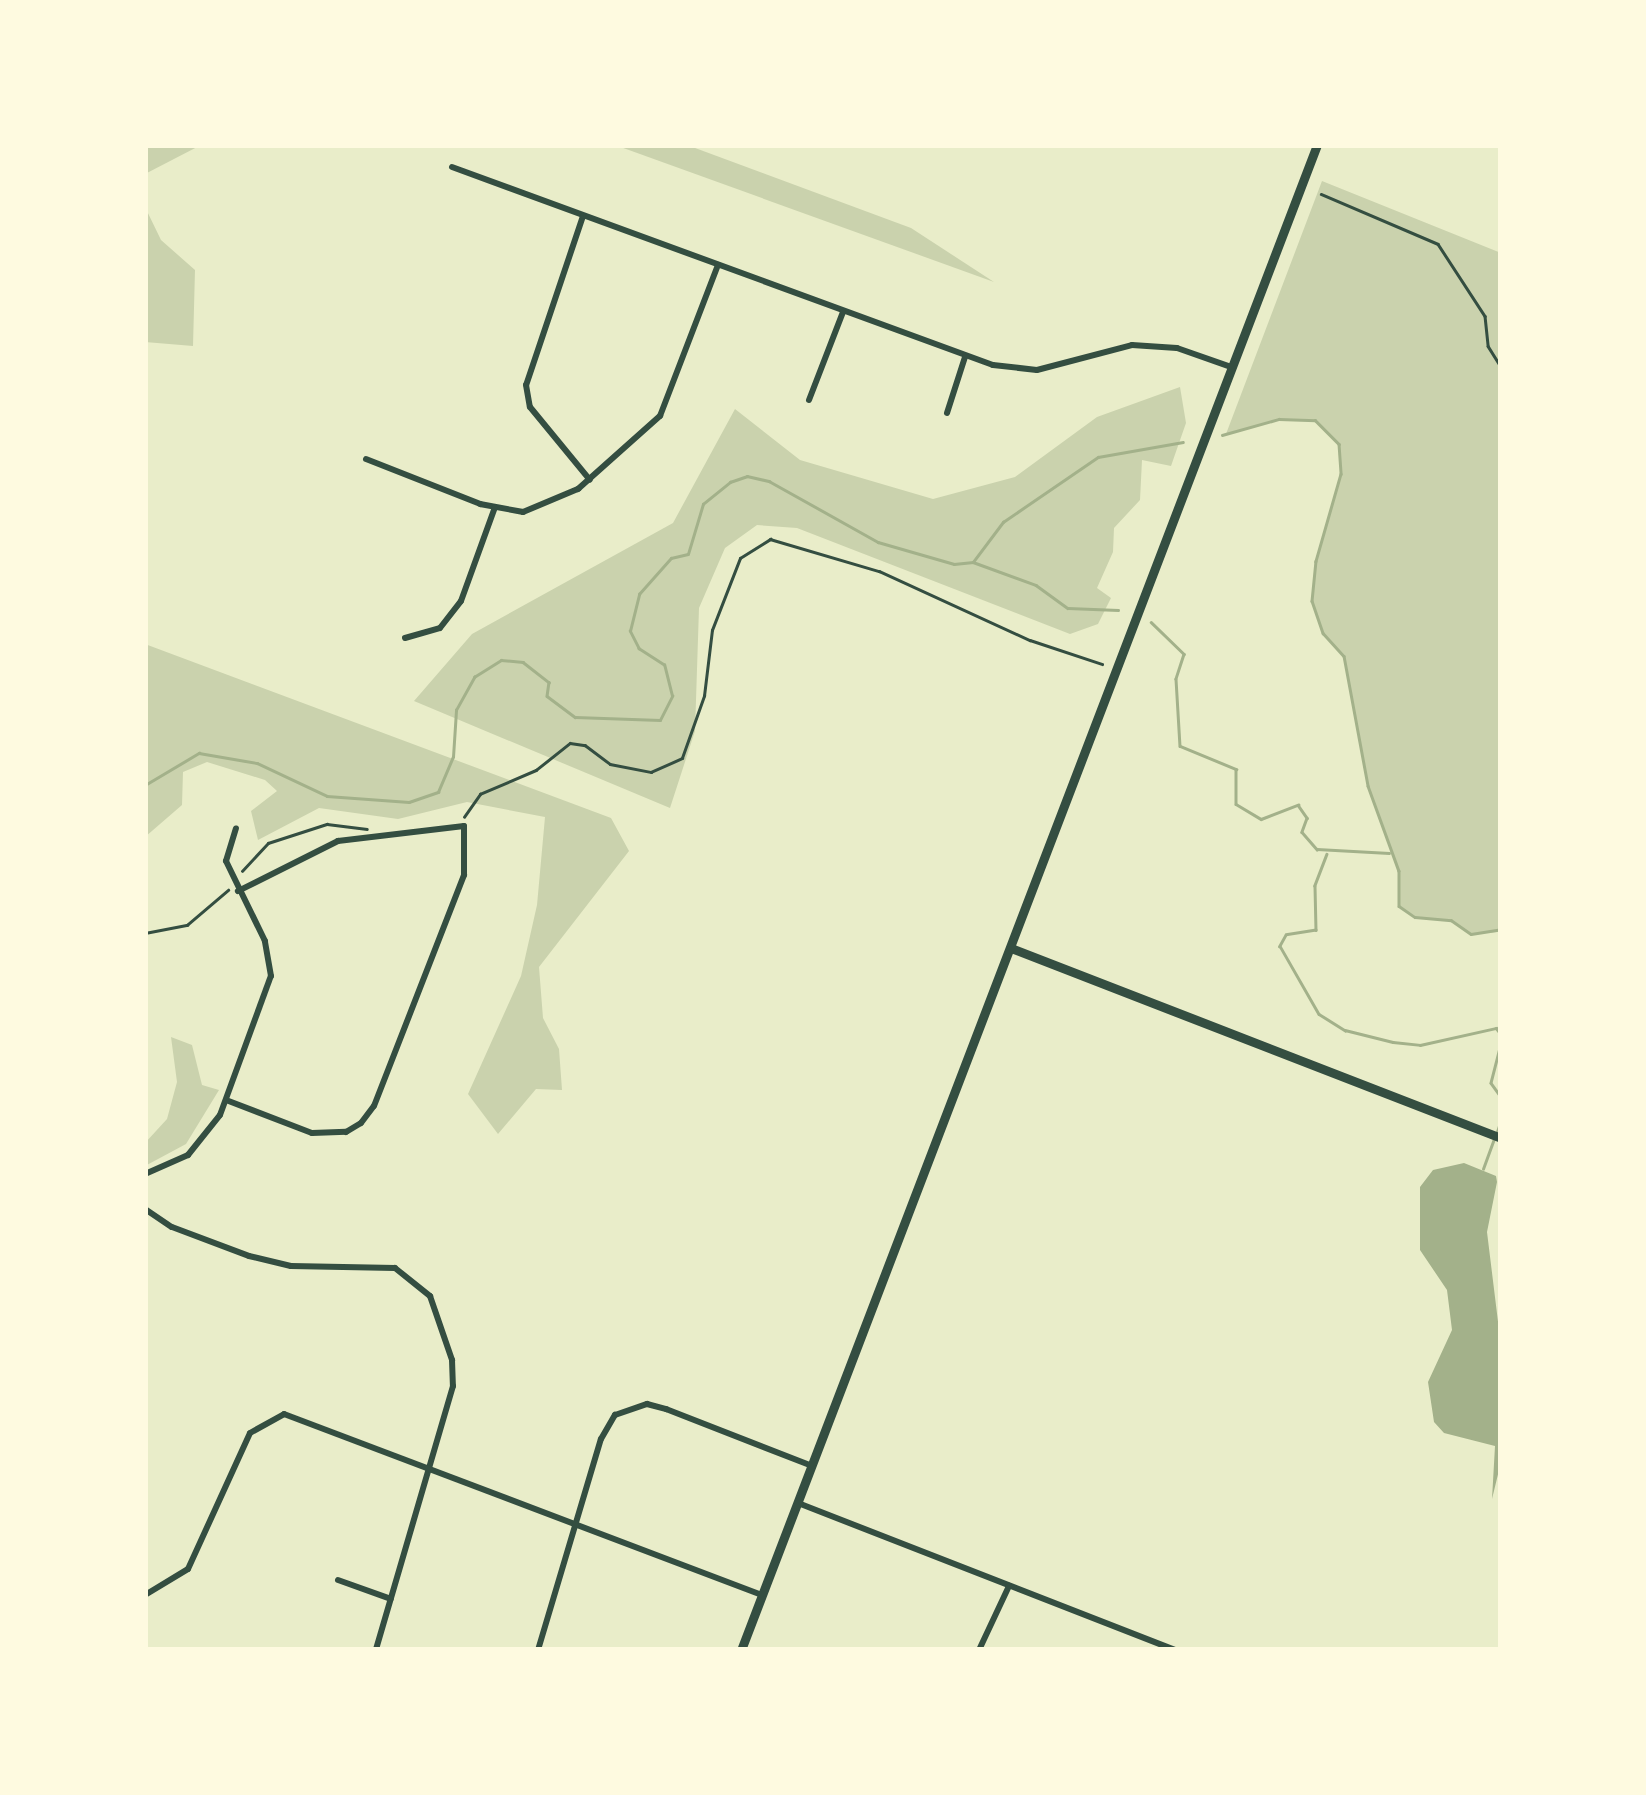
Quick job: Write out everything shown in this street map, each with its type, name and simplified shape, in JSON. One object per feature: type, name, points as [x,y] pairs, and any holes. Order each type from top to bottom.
[{"type":"main road","points":[[741,1650],[1316,145]]},
{"type":"main road","points":[[1012,948],[1501,1138]]},
{"type":"street","points":[[452,167],[965,357],[1037,370],[1132,345],[1177,348],[1231,367]]},
{"type":"street","points":[[583,216],[526,385],[530,407],[590,480]]},
{"type":"street","points":[[366,459],[494,507],[523,512],[590,480],[660,416],[718,265]]},
{"type":"street","points":[[809,400],[843,312]]},
{"type":"street","points":[[947,413],[965,357]]},
{"type":"street","points":[[405,638],[440,628],[461,601],[494,507]]},
{"type":"street","points":[[226,1100],[312,1133],[346,1132],[361,1123],[374,1106],[464,875],[464,826],[376,836],[310,851],[238,891]]},
{"type":"street","points":[[145,1174],[188,1155],[226,1100],[271,976],[265,940],[226,861],[236,828]]},
{"type":"street","points":[[145,1210],[172,1228],[263,1259],[395,1268],[430,1296],[452,1360],[453,1386],[376,1650]]},
{"type":"street","points":[[538,1650],[605,1428],[630,1407],[666,1409],[812,1466]]},
{"type":"street","points":[[145,1594],[170,1583],[200,1552],[250,1432],[284,1414],[762,1595]]},
{"type":"street","points":[[798,1503],[1175,1650]]},
{"type":"street","points":[[338,1580],[391,1599]]},
{"type":"street","points":[[980,1650],[1009,1586]]},
{"type":"path","points":[[1322,194],[1438,244],[1485,316],[1488,346],[1501,367]]},
{"type":"path","points":[[464,826],[480,794],[519,780],[570,743],[585,745],[610,764],[651,772],[682,758],[697,725],[712,630],[740,558],[770,539],[880,571],[1030,640],[1102,664]]},
{"type":"path","points":[[238,876],[268,843],[326,824],[359,824],[376,836]]},
{"type":"path","points":[[145,933],[188,925],[228,890]]},
{"type":"shaded area","points":[[145,145],[201,145],[145,174]]},
{"type":"shaded area","points":[[615,145],[687,145],[911,228],[994,282]]},
{"type":"shaded area","points":[[1322,181],[1501,253],[1498,932],[1471,934],[1451,920],[1415,917],[1399,906],[1399,871],[1368,786],[1344,656],[1323,633],[1312,601],[1316,561],[1341,474],[1339,444],[1315,420],[1279,419],[1226,434]]},
{"type":"shaded area","points":[[145,207],[161,240],[195,270],[193,346],[145,342]]},
{"type":"shaded area","points":[[1180,387],[1186,423],[1171,466],[1142,460],[1140,500],[1114,528],[1113,552],[1097,588],[1111,598],[1098,624],[1070,634],[797,528],[757,525],[725,548],[699,608],[695,731],[670,808],[414,701],[472,634],[673,523],[735,409],[800,460],[933,499],[1015,477],[1097,417]]},
{"type":"shaded area","points":[[145,644],[611,818],[629,851],[539,967],[543,1018],[559,1049],[562,1090],[536,1089],[498,1134],[468,1094],[521,976],[537,905],[545,817],[467,802],[398,819],[319,808],[258,840],[251,811],[277,791],[265,780],[207,762],[183,772],[182,805],[145,837]]},
{"type":"shaded area","points":[[171,1037],[192,1045],[202,1085],[219,1090],[186,1144],[145,1166],[145,1143],[167,1119],[177,1082]]},
{"type":"shaded area","points":[[1464,1163],[1496,1176],[1497,1182],[1487,1232],[1501,1346],[1501,1462],[1492,1499],[1495,1446],[1444,1433],[1434,1422],[1428,1382],[1452,1330],[1447,1290],[1420,1250],[1420,1187],[1433,1170]]},
{"type":"waterway","points":[[1222,435],[1279,419],[1315,420],[1339,444],[1341,474],[1316,561],[1312,601],[1323,633],[1344,656],[1368,786],[1399,871],[1399,906],[1415,917],[1451,920],[1471,934],[1501,929]]},
{"type":"waterway","points":[[145,785],[199,753],[257,763],[327,796],[409,802],[438,792],[453,757],[456,710],[474,677],[501,660],[523,662],[549,682],[547,696],[575,717],[660,720],[672,696],[664,665],[639,649],[630,631],[639,594],[671,558],[688,554],[703,504],[730,482],[747,476],[769,481],[878,542],[954,564],[973,562],[1003,522],[1098,457],[1183,442]]},
{"type":"waterway","points":[[973,562],[1036,585],[1068,608],[1118,610]]},
{"type":"waterway","points":[[1151,622],[1184,654],[1176,679],[1180,746],[1236,769],[1236,804],[1261,819],[1298,805],[1307,818],[1302,832],[1317,849],[1389,853]]},
{"type":"waterway","points":[[1327,854],[1315,886],[1316,930],[1286,935],[1280,946],[1319,1014],[1345,1030],[1420,1045],[1496,1028],[1501,1034]]},
{"type":"waterway","points":[[1501,1044],[1491,1083],[1501,1097]]},
{"type":"waterway","points":[[1497,1132],[1501,1120]]},
{"type":"waterway","points":[[1483,1169],[1494,1139]]}]
